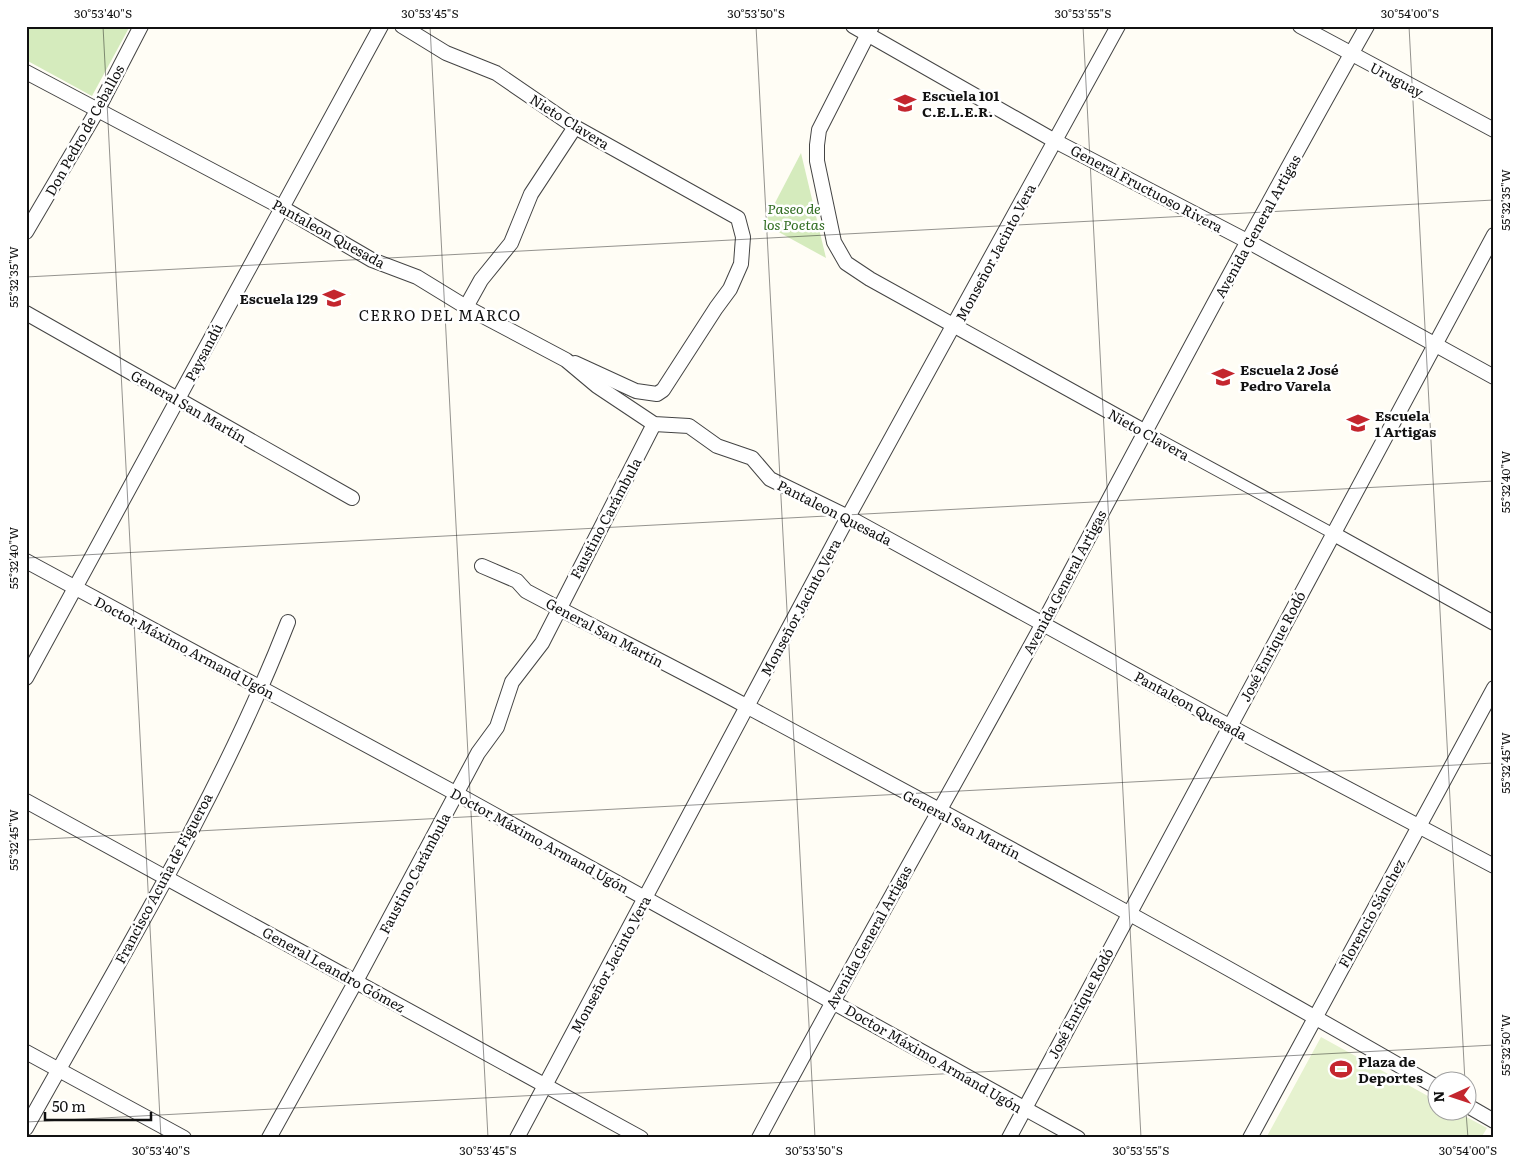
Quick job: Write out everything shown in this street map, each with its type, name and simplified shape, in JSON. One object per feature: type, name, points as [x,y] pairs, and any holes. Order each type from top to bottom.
[{"type":"street","name":"Don Pedro de Ceballos","points":[[26,232],[97,111],[141,26]]},
{"type":"street","name":"Paysandú","points":[[26,678],[381,26]]},
{"type":"street","name":"Nieto Clavera","points":[[402,26],[446,53],[496,73],[575,127],[738,218],[743,237],[741,264],[730,289],[663,390],[657,394],[647,394],[566,360]]},
{"type":"street","name":"General Fructuoso Rivera","points":[[853,26],[870,30],[1055,141],[1249,242],[1494,377]]},
{"type":"street","name":"Monseñor Jacinto Vera","points":[[517,1138],[848,517],[955,326],[1118,26]]},
{"type":"street","name":"Uruguay","points":[[1300,26],[1494,130]]},
{"type":"street","name":"Avenida General Artigas","points":[[759,1138],[832,1000],[939,812],[1042,624],[1144,431],[1367,26]]},
{"type":"street","name":"Nieto Clavera","points":[[870,30],[819,130],[817,161],[829,222],[840,256],[852,268],[1494,623]]},
{"type":"street","name":"Pantaleon Quesada","points":[[26,72],[281,207],[372,260],[417,277],[466,307],[566,360],[597,386],[654,424],[689,426],[717,446],[752,458],[770,479],[848,517],[1229,726],[1494,866]]},
{"type":"street","points":[[466,307],[481,280],[511,243],[531,194],[575,127]]},
{"type":"street","name":"José Enrique Rodó","points":[[1009,1138],[1127,913],[1494,235]]},
{"type":"street","name":"General San Martín","points":[[26,313],[352,498]]},
{"type":"street","name":"Faustino Carámbula","points":[[268,1138],[356,981],[478,753],[497,728],[512,682],[542,643],[558,608],[654,424]]},
{"type":"street","name":"Doctor Máximo Armand Ugón","points":[[26,562],[457,794],[832,1000],[1078,1138]]},
{"type":"street","name":"General San Martín","points":[[482,566],[517,581],[526,591],[747,706],[1127,913],[1314,1016],[1428,1082]]},
{"type":"street","name":"Francisco Acuña de Figueroa","points":[[26,1128],[166,878],[262,688],[288,622]]},
{"type":"street","name":"Florencio Sánchez","points":[[1250,1138],[1314,1016],[1494,688]]},
{"type":"street","name":"General Leandro Gómez","points":[[26,801],[641,1138]]},
{"type":"street","points":[[26,1052],[184,1138]]},
{"type":"street","points":[[1478,1112],[1494,1121]]},
{"type":"green space","points":[[26,26],[130,26],[92,96],[26,60]]},
{"type":"green space","name":"Paseo de los Poetas","points":[[801,153],[826,258],[764,224]]},
{"type":"green space","name":"Plaza de Deportes","points":[[1321,1037],[1428,1096],[1428,1122],[1476,1122],[1487,1128],[1481,1138],[1266,1138]]},
{"type":"place","name":"Escuela 101 C.E.L.E.R.","points":[[905,103]]},
{"type":"place","name":"Escuela 129","points":[[334,298]]},
{"type":"place","name":"Escuela 2 José Pedro Varela","points":[[1223,377]]},
{"type":"place","name":"Escuela 1 Artigas","points":[[1358,423]]},
{"type":"place","name":"Plaza de Deportes","points":[[1341,1069]]},
{"type":"district","name":"CERRO DEL MARCO","points":[[440,314]]}]
